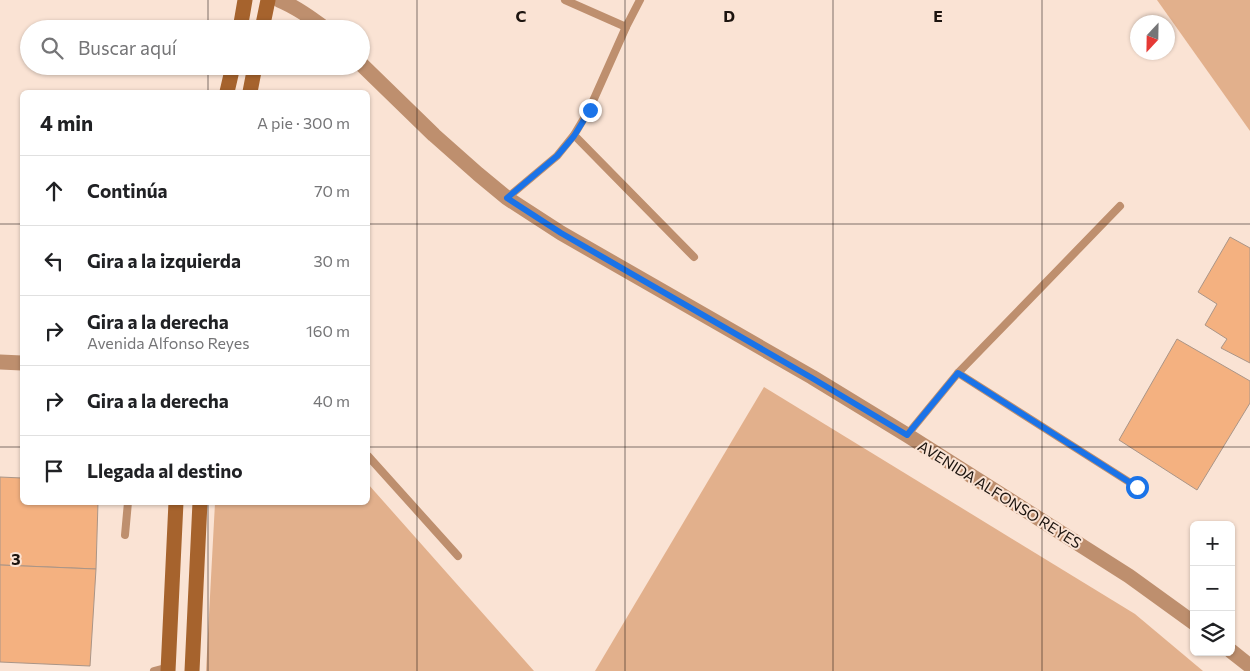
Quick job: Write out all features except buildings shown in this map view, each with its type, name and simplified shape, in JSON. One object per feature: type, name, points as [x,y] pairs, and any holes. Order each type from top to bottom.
[{"type":"street","points":[[242,20],[245,0]]},
{"type":"street","points":[[264,20],[268,0]]},
{"type":"street","points":[[280,0],[314,20]]},
{"type":"street","name":"AVENIDA ALFONSO REYES","points":[[370,73],[434,135],[507,198],[561,233],[907,435],[1129,576],[1190,620]]},
{"type":"street","points":[[227,90],[230,75]]},
{"type":"street","points":[[250,90],[253,75]]},
{"type":"street","points":[[0,362],[20,363]]},
{"type":"street","points":[[164,670],[176,505]]},
{"type":"street","points":[[192,671],[200,505]]},
{"type":"street","points":[[1235,655],[1250,666]]},
{"type":"lane","points":[[565,0],[626,27]]},
{"type":"lane","points":[[507,198],[557,156],[574,136],[590,110],[626,27],[640,0]]},
{"type":"lane","points":[[574,136],[694,257]]},
{"type":"lane","points":[[907,435],[958,373],[1120,206]]},
{"type":"lane","points":[[958,373],[1137,487]]},
{"type":"lane","points":[[370,458],[458,556]]},
{"type":"lane","points":[[125,535],[128,505]]},
{"type":"shaded area","points":[[1157,0],[1250,0],[1250,131],[1175,25],[1175,15],[1168,15]]},
{"type":"shaded area","points":[[764,387],[1135,614],[1203,671],[595,671]]},
{"type":"shaded area","points":[[370,486],[534,671],[206,671],[215,505],[370,505]]},
{"type":"route","points":[[590,110],[574,136],[557,156],[507,198],[561,233],[907,435],[958,373],[1137,487]]}]
